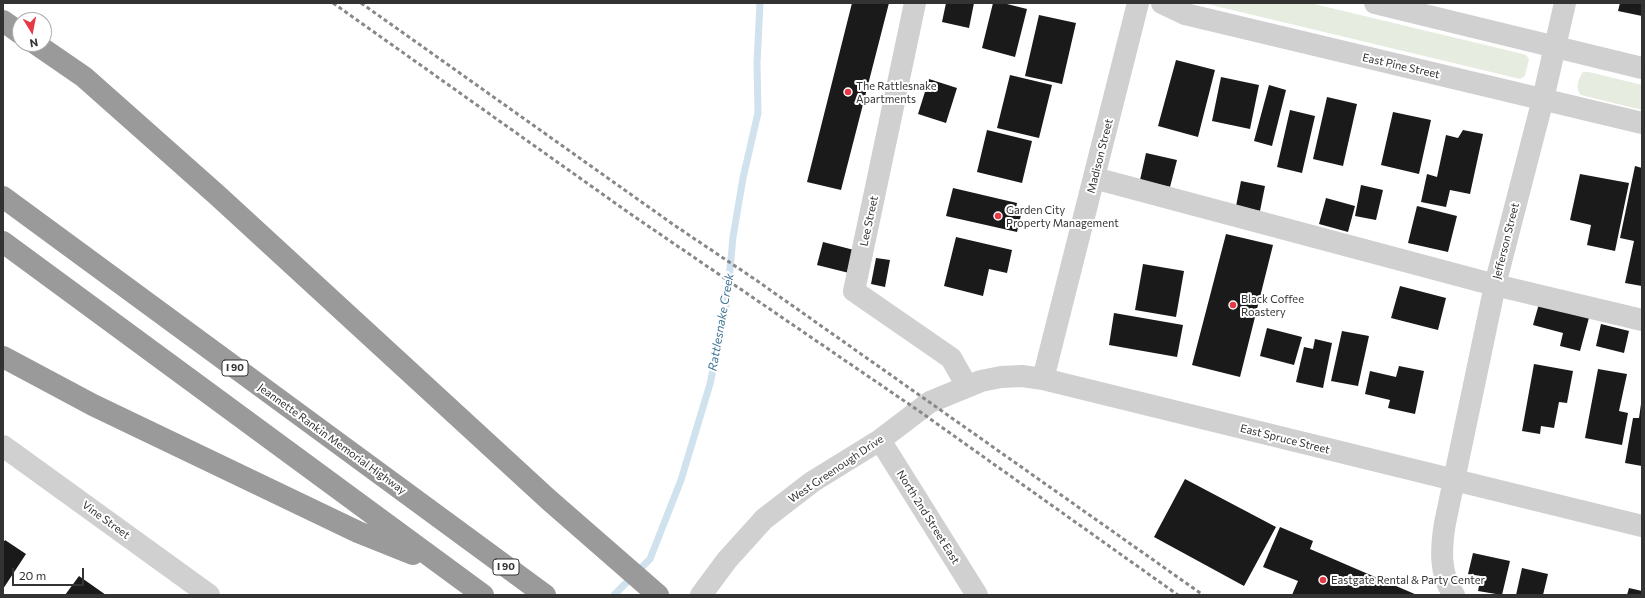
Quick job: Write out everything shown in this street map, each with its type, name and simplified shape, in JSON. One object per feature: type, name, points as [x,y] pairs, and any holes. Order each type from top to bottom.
[{"type":"highway","points":[[3,21],[12,27]]},
{"type":"highway","points":[[48,52],[84,77],[217,196],[549,500],[658,595]]},
{"type":"highway","name":"Jeannette Rankin Memorial Highway","points":[[3,197],[545,595]]},
{"type":"highway","points":[[3,242],[482,595]]},
{"type":"highway","points":[[3,357],[93,405],[358,532],[447,569]]},
{"type":"street","name":"Lee Street","points":[[915,3],[854,290],[951,358],[967,386]]},
{"type":"street","name":"Madison Street","points":[[1043,379],[1138,3]]},
{"type":"street","name":"East Pine Street","points":[[1162,3],[1185,14],[1642,123]]},
{"type":"street","points":[[1375,3],[1642,68]]},
{"type":"street","name":"Jefferson Street","points":[[1454,595],[1447,584],[1443,565],[1443,533],[1495,285],[1543,99],[1565,3]]},
{"type":"street","points":[[1094,178],[1495,285],[1642,320]]},
{"type":"street","name":"East Spruce Street","points":[[930,402],[981,381],[1001,377],[1022,376],[1043,379],[1453,481],[1642,526]]},
{"type":"street","name":"West Greenough Drive","points":[[701,595],[727,560],[764,519],[812,482],[880,440],[930,402]]},
{"type":"street","name":"North 2nd Street East","points":[[880,440],[977,595]]},
{"type":"street","name":"Vine Street","points":[[3,446],[209,595]]},
{"type":"shaded area","points":[[1203,3],[1310,3],[1523,54],[1529,59],[1525,76],[1520,79]]},
{"type":"shaded area","points":[[1583,72],[1589,72],[1642,85],[1642,110],[1581,95],[1578,90],[1578,84]]},
{"type":"building","name":"The Rattlesnake Apartments","points":[[852,3],[889,3],[841,190],[807,182]]},
{"type":"building","points":[[946,3],[974,3],[969,28],[942,22]]},
{"type":"building","points":[[993,3],[1003,3],[1027,9],[1015,57],[982,48]]},
{"type":"building","points":[[1620,3],[1642,3],[1642,16],[1618,11]]},
{"type":"building","points":[[1039,15],[1076,23],[1062,84],[1025,76]]},
{"type":"building","points":[[1176,60],[1215,70],[1198,137],[1158,126]]},
{"type":"building","points":[[1010,75],[1052,85],[1039,138],[997,128]]},
{"type":"building","points":[[1221,77],[1259,85],[1250,129],[1212,121]]},
{"type":"building","points":[[929,79],[957,88],[946,123],[918,114]]},
{"type":"building","points":[[1269,85],[1286,90],[1272,146],[1254,141]]},
{"type":"building","points":[[1327,97],[1357,104],[1343,166],[1313,159]]},
{"type":"building","points":[[1290,110],[1315,116],[1302,173],[1277,167]]},
{"type":"building","points":[[1393,112],[1431,120],[1419,174],[1381,165]]},
{"type":"building","points":[[987,130],[1032,141],[1022,183],[977,172]]},
{"type":"building","points":[[1463,130],[1483,134],[1470,194],[1450,190],[1446,207],[1421,202],[1427,174],[1437,177],[1446,135],[1458,138]]},
{"type":"building","points":[[1146,153],[1177,160],[1170,187],[1140,180]]},
{"type":"building","points":[[1635,166],[1642,168],[1642,286],[1625,283],[1634,241],[1620,238]]},
{"type":"building","points":[[1580,174],[1629,183],[1615,251],[1587,245],[1591,225],[1570,220]]},
{"type":"building","points":[[1241,181],[1265,186],[1260,211],[1236,206]]},
{"type":"building","points":[[1361,185],[1383,190],[1376,220],[1355,216]]},
{"type":"building","points":[[953,188],[1017,203],[1015,213],[1021,215],[1017,232],[946,216]]},
{"type":"building","points":[[1326,198],[1355,206],[1348,232],[1319,224]]},
{"type":"building","points":[[1417,206],[1457,216],[1448,252],[1408,243]]},
{"type":"building","name":"Black Coffee Roastery","points":[[1226,234],[1273,245],[1240,377],[1192,365]]},
{"type":"building","points":[[956,237],[1012,250],[1007,273],[989,269],[983,296],[944,286]]},
{"type":"building","points":[[823,242],[854,250],[849,273],[817,265]]},
{"type":"building","points":[[876,258],[890,260],[885,287],[871,284]]},
{"type":"building","points":[[1143,264],[1184,271],[1176,317],[1135,310]]},
{"type":"building","points":[[1400,286],[1446,298],[1438,330],[1391,318]]},
{"type":"building","points":[[1540,300],[1590,314],[1580,351],[1560,346],[1563,333],[1533,325]]},
{"type":"building","points":[[1114,313],[1183,325],[1177,357],[1109,345]]},
{"type":"building","points":[[1601,324],[1629,331],[1624,353],[1596,346]]},
{"type":"building","points":[[1267,328],[1302,337],[1294,365],[1260,356]]},
{"type":"building","points":[[1342,331],[1369,336],[1358,386],[1331,381]]},
{"type":"building","points":[[1315,339],[1332,343],[1323,388],[1296,382],[1304,347],[1313,349]]},
{"type":"building","points":[[1534,364],[1573,371],[1567,403],[1559,402],[1554,428],[1541,426],[1540,434],[1522,431]]},
{"type":"building","points":[[1399,366],[1424,371],[1415,414],[1388,408],[1390,400],[1365,394],[1370,371],[1396,377]]},
{"type":"building","points":[[1598,369],[1627,374],[1619,411],[1628,413],[1622,445],[1585,438]]},
{"type":"building","points":[[1641,404],[1642,466],[1625,463],[1633,418],[1639,418]]},
{"type":"building","points":[[1185,479],[1276,527],[1244,586],[1154,537]]},
{"type":"building","points":[[1280,527],[1313,541],[1310,549],[1417,595],[1292,595],[1298,581],[1263,567]]},
{"type":"building","points":[[5,540],[26,554],[3,589],[3,543]]},
{"type":"building","points":[[1473,553],[1510,561],[1502,595],[1478,591],[1481,576],[1468,574]]},
{"type":"building","points":[[1522,568],[1548,574],[1543,595],[1516,595]]},
{"type":"building","points":[[79,576],[106,595],[65,595]]},
{"type":"building","points":[[1629,588],[1642,591],[1642,595],[1627,595]]},
{"type":"waterway","name":"Rattlesnake Creek","points":[[614,595],[650,559],[681,480],[710,384],[727,301],[733,237],[743,178],[758,113],[757,63],[760,3]]},
{"type":"railway","points":[[333,3],[632,215],[919,411],[1178,595]]},
{"type":"railway","points":[[361,3],[674,225],[756,280],[1203,595]]},
{"type":"place","name":"The Rattlesnake Apartments","points":[[848,92]]},
{"type":"place","name":"Garden City Property Management","points":[[998,216]]},
{"type":"place","name":"Black Coffee Roastery","points":[[1233,305]]},
{"type":"place","name":"Eastgate Rental & Party Center","points":[[1323,580]]}]
